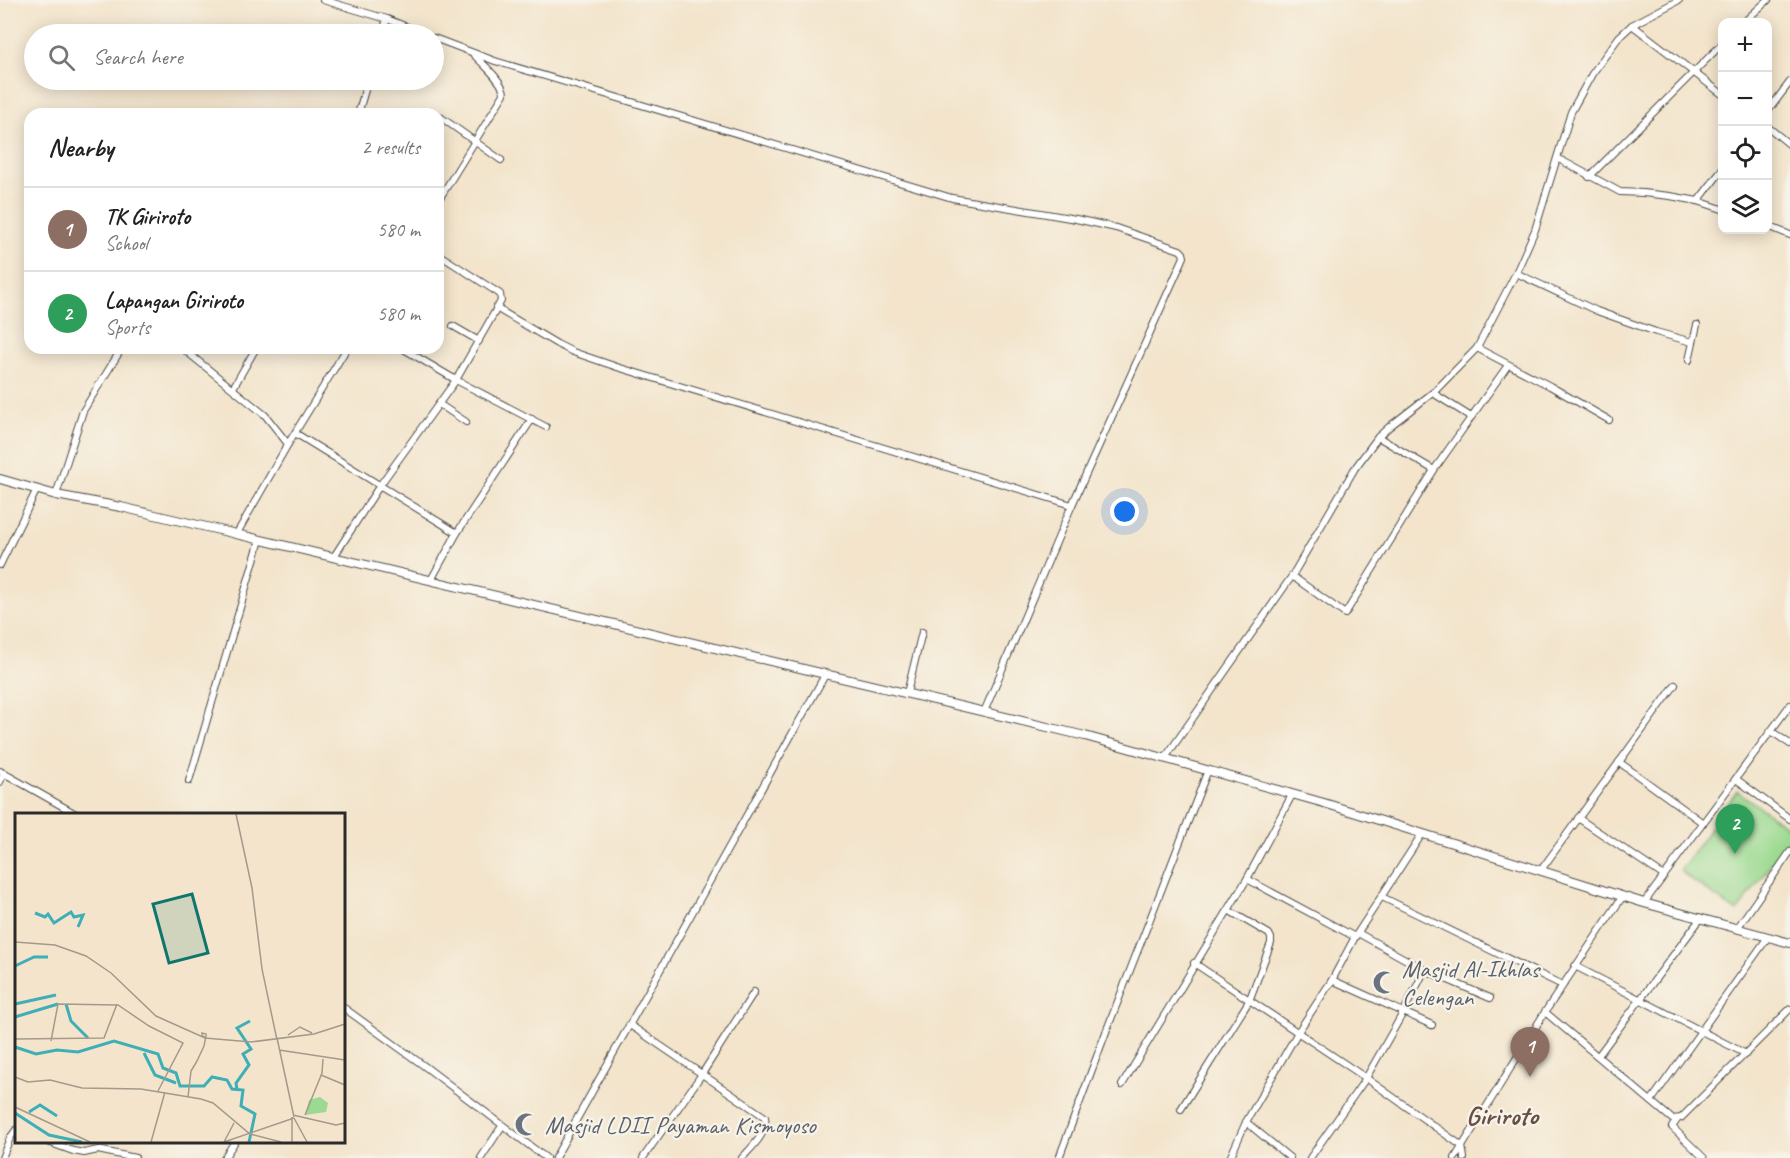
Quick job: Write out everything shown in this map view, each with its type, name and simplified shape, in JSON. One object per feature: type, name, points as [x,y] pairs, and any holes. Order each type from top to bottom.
[{"type":"street","points":[[323,0],[400,24]]},
{"type":"street","points":[[1165,758],[1292,576],[1355,468],[1378,437],[1459,369],[1477,348],[1516,273],[1535,230],[1571,112],[1592,74],[1619,37],[1632,25],[1679,0]]},
{"type":"street","points":[[1748,18],[1768,0]]},
{"type":"street","points":[[385,24],[387,19]]},
{"type":"street","points":[[1632,25],[1718,91]]},
{"type":"street","points":[[444,42],[473,54],[952,198],[1116,228],[1183,253],[1184,257],[1072,505],[984,712]]},
{"type":"street","points":[[1589,177],[1718,48]]},
{"type":"street","points":[[444,191],[505,90],[473,54]]},
{"type":"street","points":[[1772,105],[1790,82]]},
{"type":"street","points":[[360,108],[365,90]]},
{"type":"street","points":[[444,120],[501,160]]},
{"type":"street","points":[[1772,131],[1790,145]]},
{"type":"street","points":[[1557,158],[1620,192],[1698,201],[1718,208]]},
{"type":"street","points":[[1698,201],[1718,175]]},
{"type":"street","points":[[1772,228],[1790,235]]},
{"type":"street","points":[[333,558],[380,485],[456,380],[501,301],[500,294],[444,258]]},
{"type":"street","points":[[1516,273],[1597,311],[1692,342]]},
{"type":"street","points":[[496,308],[557,344],[606,364],[1072,505]]},
{"type":"street","points":[[1689,360],[1697,325]]},
{"type":"street","points":[[453,326],[479,341]]},
{"type":"street","points":[[1477,348],[1609,420]]},
{"type":"street","points":[[56,495],[83,411],[118,354]]},
{"type":"street","points":[[189,354],[265,415],[288,444]]},
{"type":"street","points":[[233,388],[253,354]]},
{"type":"street","points":[[236,534],[343,354]]},
{"type":"street","points":[[412,354],[456,380],[546,427]]},
{"type":"street","points":[[1292,576],[1345,614],[1434,470],[1508,365]]},
{"type":"street","points":[[1432,393],[1471,417]]},
{"type":"street","points":[[439,404],[466,422]]},
{"type":"street","points":[[431,580],[457,532],[532,419]]},
{"type":"street","points":[[295,433],[457,532]]},
{"type":"street","points":[[1378,437],[1434,470]]},
{"type":"street","points":[[0,479],[56,495],[121,507],[907,693],[1165,758],[1542,870],[1644,903],[1790,943]]},
{"type":"street","points":[[0,565],[37,489]]},
{"type":"street","points":[[189,781],[260,540]]},
{"type":"street","points":[[907,693],[922,632]]},
{"type":"street","points":[[555,1158],[825,675]]},
{"type":"street","points":[[1542,870],[1675,685]]},
{"type":"street","points":[[1644,903],[1790,705]]},
{"type":"street","points":[[1771,731],[1790,744]]},
{"type":"street","points":[[1619,762],[1703,823]]},
{"type":"street","points":[[1059,1158],[1208,770]]},
{"type":"street","points":[[0,782],[2,772],[74,813]]},
{"type":"street","points":[[1736,779],[1790,819]]},
{"type":"street","points":[[1122,1085],[1228,910],[1292,795]]},
{"type":"street","points":[[1578,818],[1664,876]]},
{"type":"street","points":[[1230,1158],[1246,1122],[1298,1032],[1422,834]]},
{"type":"street","points":[[1738,927],[1790,852]]},
{"type":"street","points":[[1246,879],[1425,970],[1490,998]]},
{"type":"street","points":[[1455,1158],[1545,1011],[1623,896]]},
{"type":"street","points":[[1382,897],[1562,985]]},
{"type":"street","points":[[1181,1109],[1249,1001],[1271,943],[1269,934],[1228,910]]},
{"type":"street","points":[[1598,1056],[1701,918]]},
{"type":"street","points":[[1651,1101],[1768,937]]},
{"type":"street","points":[[1194,963],[1366,1078],[1462,1146],[1464,1158]]},
{"type":"street","points":[[1575,966],[1746,1054]]},
{"type":"street","points":[[1310,1158],[1366,1078],[1425,970]]},
{"type":"street","points":[[1332,980],[1432,1025]]},
{"type":"street","points":[[644,1158],[702,1074],[754,992]]},
{"type":"street","points":[[345,1009],[546,1158]]},
{"type":"street","points":[[1704,1158],[1672,1127],[1790,1009]]},
{"type":"street","points":[[1545,1011],[1672,1119],[1677,1120]]},
{"type":"street","points":[[630,1024],[765,1117],[765,1127],[759,1138],[742,1158]]},
{"type":"street","points":[[1246,1122],[1290,1158]]},
{"type":"street","points":[[481,1158],[502,1126]]},
{"type":"street","points":[[2,1158],[15,1131]]},
{"type":"street","points":[[51,1143],[80,1152],[98,1150],[135,1158]]},
{"type":"street","points":[[225,1158],[234,1143]]},
{"type":"street","points":[[97,1158],[98,1150]]},
{"type":"green space","points":[[1737,791],[1790,829],[1790,838],[1737,912],[1680,871]]},
{"type":"place","name":"Lapangan Giriroto","points":[[1735,854]]},
{"type":"place","name":"Masjid Al-Ikhlas Celengan","points":[[1384,983]]},
{"type":"place","name":"TK Giriroto","points":[[1530,1077]]},
{"type":"place","name":"Masjid LDII Payaman Kismoyoso","points":[[527,1125]]},
{"type":"district","name":"Giriroto","points":[[1502,1115]]}]
